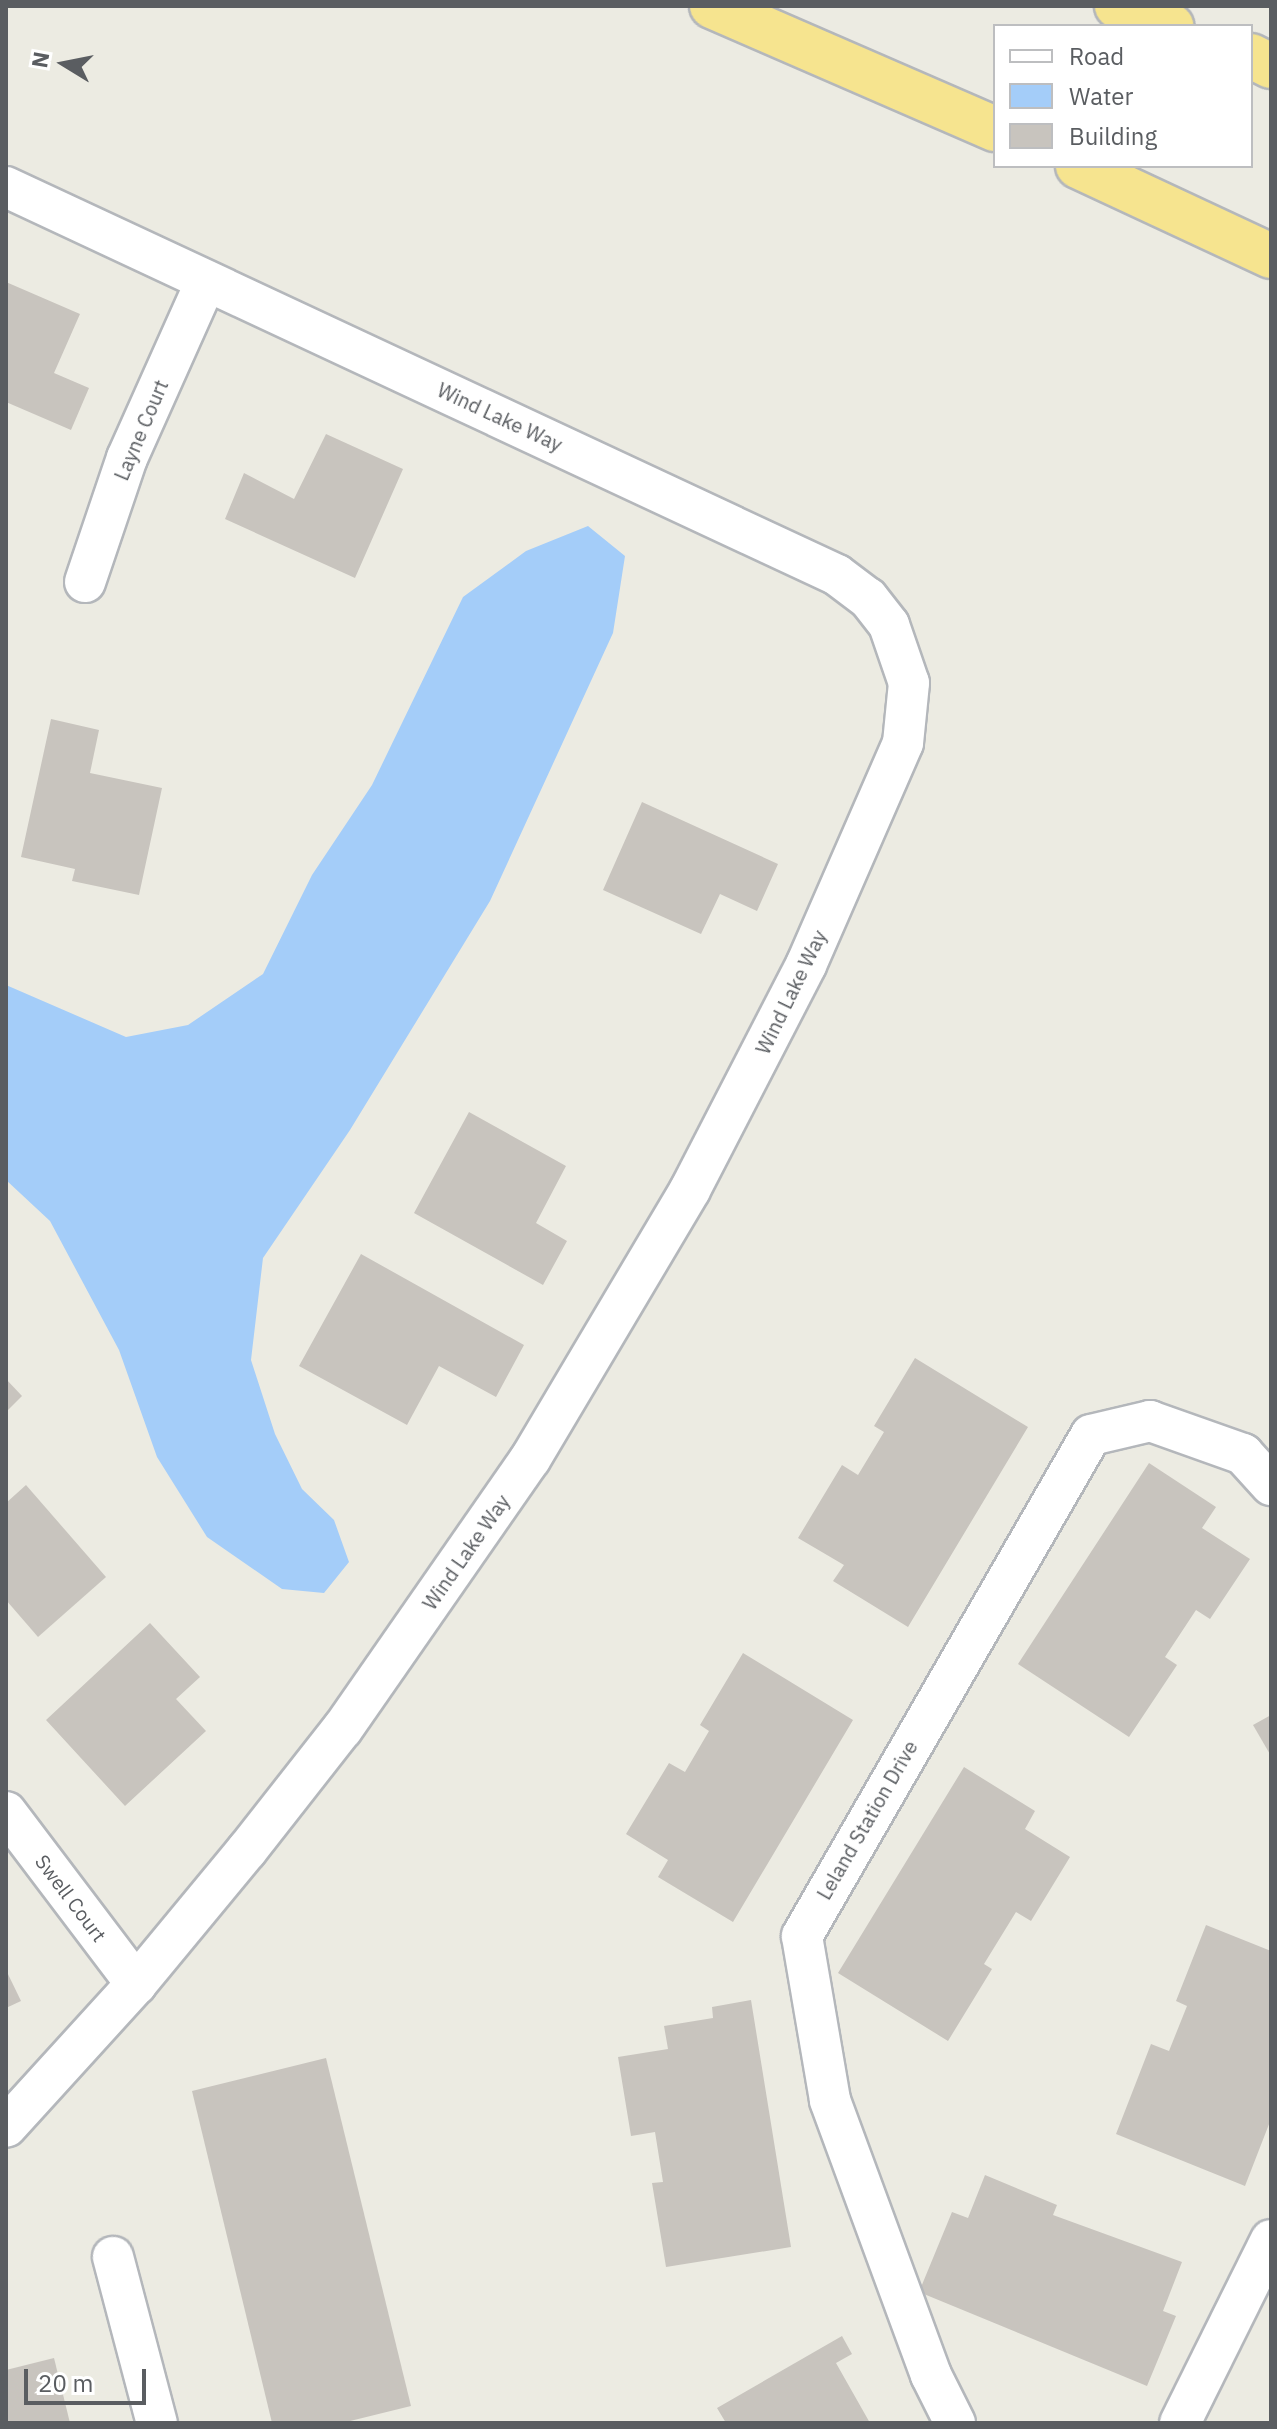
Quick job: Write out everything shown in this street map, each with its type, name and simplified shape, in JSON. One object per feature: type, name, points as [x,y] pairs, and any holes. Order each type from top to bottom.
[{"type":"highway","points":[[712,6],[993,128]]},
{"type":"highway","points":[[747,6],[876,77]]},
{"type":"highway","points":[[1117,6],[1166,24]]},
{"type":"highway","points":[[1167,6],[1197,24]]},
{"type":"highway","points":[[1253,57],[1271,66]]},
{"type":"highway","points":[[1082,168],[1271,256]]},
{"type":"street","name":"Wind Lake Way","points":[[6,187],[837,575],[868,598],[889,625],[903,658],[909,709],[888,781],[806,965],[690,1190],[530,1459],[342,1729],[136,1984],[6,2127]]},
{"type":"street","name":"Layne Court","points":[[85,582],[127,458],[206,281]]},
{"type":"street","name":"Leland Station Drive","points":[[955,2423],[931,2375],[830,2100],[802,1936],[1091,1435],[1150,1421],[1243,1454],[1271,1485]]},
{"type":"street","name":"Swell Court","points":[[6,1812],[136,1984]]},
{"type":"street","points":[[1180,2423],[1271,2240]]},
{"type":"street","points":[[113,2257],[157,2423]]},
{"type":"water","points":[[588,526],[625,556],[613,633],[490,901],[350,1130],[263,1258],[251,1360],[275,1434],[302,1489],[334,1520],[349,1562],[324,1593],[282,1589],[207,1537],[157,1457],[119,1350],[50,1221],[6,1180],[6,985],[126,1037],[188,1025],[263,974],[312,875],[372,785],[463,597],[526,551]]},
{"type":"building","points":[[6,282],[80,314],[54,373],[89,388],[71,430],[6,402]]},
{"type":"building","points":[[326,434],[403,469],[355,578],[225,519],[244,473],[294,499]]},
{"type":"building","points":[[51,719],[99,730],[90,773],[162,788],[139,895],[72,881],[75,869],[21,857]]},
{"type":"building","points":[[642,802],[778,864],[757,911],[720,894],[701,934],[603,890]]},
{"type":"building","points":[[469,1112],[566,1166],[536,1223],[567,1241],[543,1285],[414,1213]]},
{"type":"building","points":[[361,1254],[524,1345],[496,1397],[439,1366],[407,1425],[299,1366]]},
{"type":"building","points":[[915,1358],[1028,1427],[908,1627],[833,1581],[844,1565],[798,1538],[842,1465],[858,1475],[884,1432],[874,1426]]},
{"type":"building","points":[[6,1379],[22,1396],[6,1412]]},
{"type":"building","points":[[1149,1463],[1216,1507],[1202,1528],[1250,1559],[1210,1619],[1196,1610],[1165,1657],[1177,1665],[1129,1737],[1018,1664]]},
{"type":"building","points":[[26,1485],[106,1577],[38,1637],[6,1600],[6,1503]]},
{"type":"building","points":[[150,1623],[200,1677],[176,1699],[206,1731],[125,1806],[46,1720]]},
{"type":"building","points":[[743,1653],[853,1720],[733,1922],[658,1877],[668,1860],[626,1834],[669,1763],[685,1772],[709,1731],[700,1725]]},
{"type":"building","points":[[1271,1715],[1271,1756],[1253,1725]]},
{"type":"building","points":[[964,1767],[1035,1811],[1025,1829],[1070,1857],[1031,1921],[1016,1912],[984,1964],[992,1969],[948,2041],[838,1973]]},
{"type":"building","points":[[1206,1925],[1271,1951],[1271,2119],[1245,2186],[1116,2134],[1151,2044],[1169,2051],[1187,2006],[1176,2001]]},
{"type":"building","points":[[6,1970],[21,2001],[6,2008]]},
{"type":"building","points":[[751,2000],[791,2247],[666,2267],[652,2183],[663,2182],[655,2132],[631,2136],[618,2057],[668,2049],[664,2026],[713,2018],[712,2007]]},
{"type":"building","points":[[326,2058],[411,2406],[342,2423],[272,2423],[192,2091]]},
{"type":"building","points":[[985,2175],[1057,2205],[1053,2215],[1182,2262],[1163,2311],[1176,2316],[1147,2386],[919,2292],[952,2212],[968,2218]]},
{"type":"building","points":[[842,2336],[852,2354],[836,2363],[870,2423],[726,2423],[717,2408]]},
{"type":"building","points":[[54,2358],[70,2423],[6,2423],[6,2370]]}]
